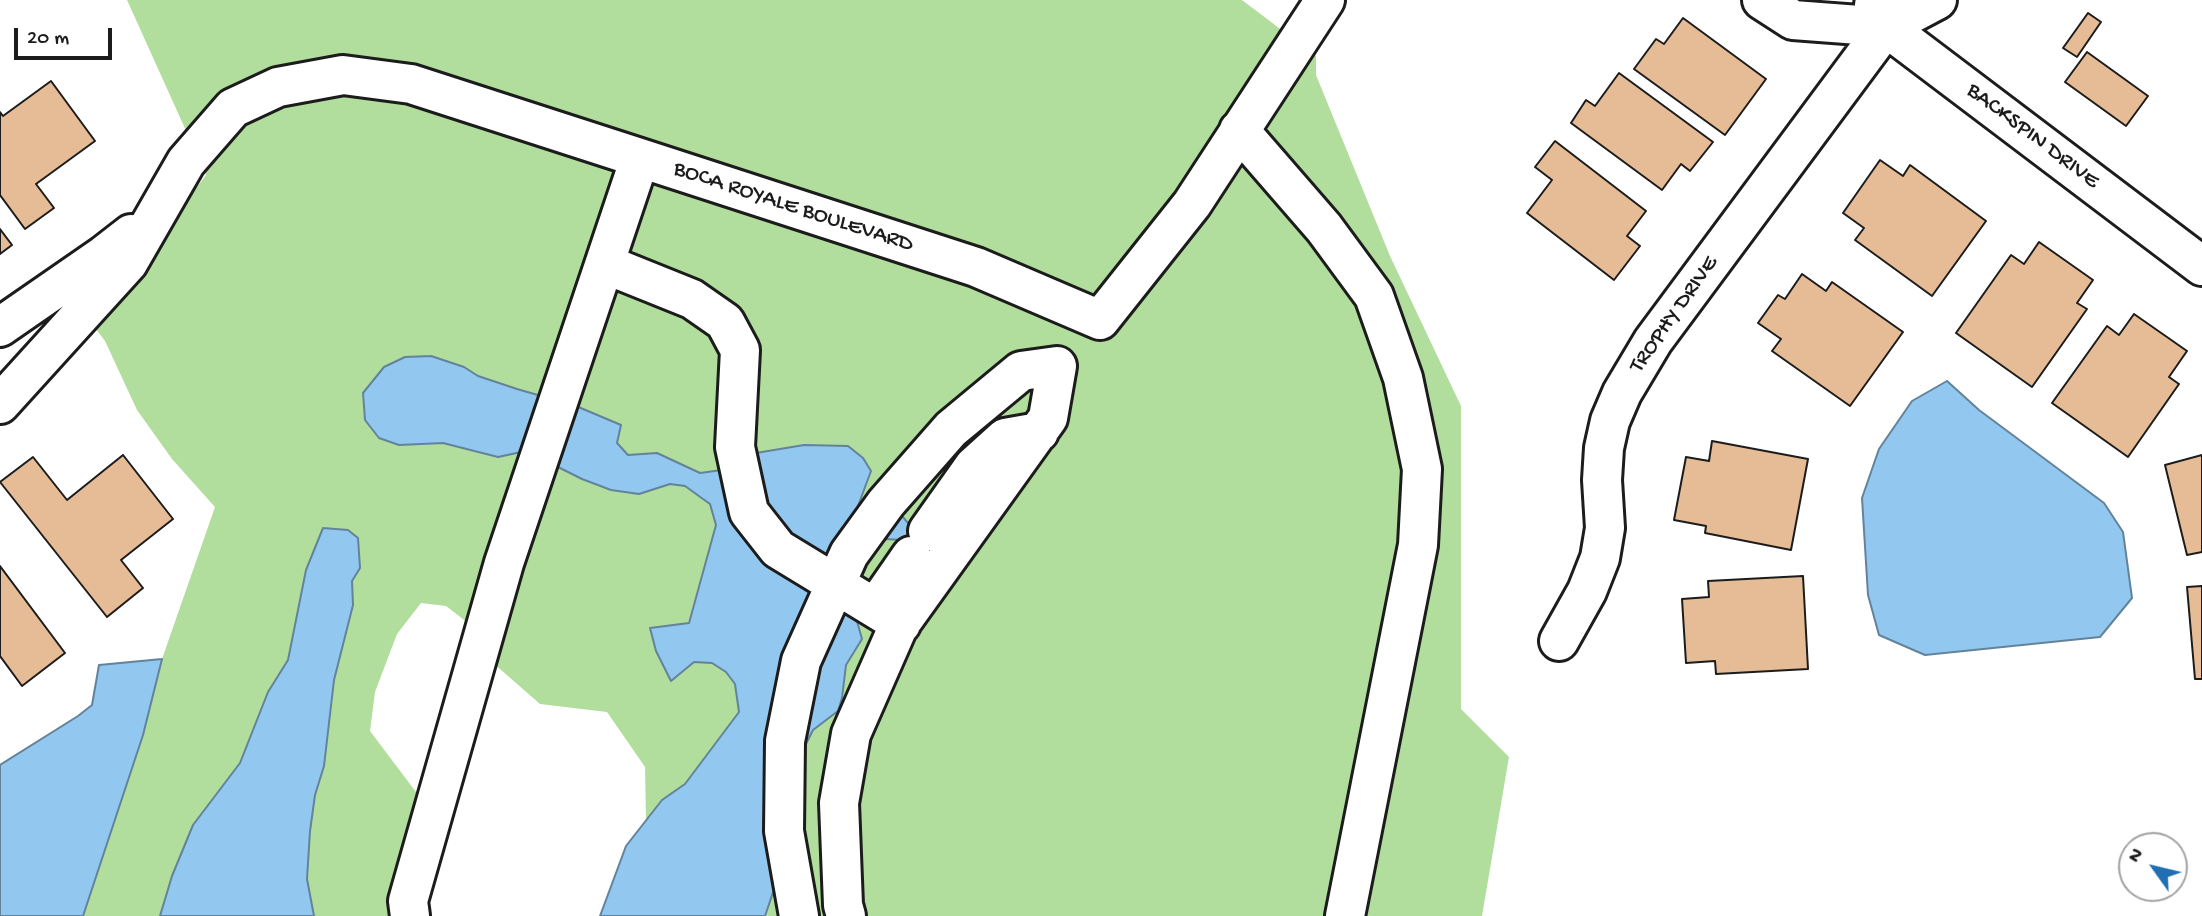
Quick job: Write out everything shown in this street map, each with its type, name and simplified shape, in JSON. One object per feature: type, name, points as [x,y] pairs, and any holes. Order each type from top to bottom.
[{"type":"street","points":[[888,616],[1039,432],[1048,418],[1057,366],[1100,320],[1192,204],[1325,0]]},
{"type":"street","points":[[1762,0],[1793,20],[1883,9]]},
{"type":"street","name":"TROPHY DRIVE","points":[[1559,641],[1587,591],[1602,550],[1605,528],[1602,480],[1604,448],[1610,421],[1622,393],[1653,341],[1883,9],[1937,0]]},
{"type":"street","name":"BACKSPIN DRIVE","points":[[1883,9],[2202,266]]},
{"type":"street","name":"BOCA ROYALE BOULEVARD","points":[[0,404],[128,263],[186,162],[233,108],[278,87],[342,75],[411,84],[640,158],[976,267],[1100,320]]},
{"type":"street","points":[[1239,130],[1324,228],[1374,296],[1403,378],[1422,469],[1418,545],[1345,916]]},
{"type":"street","points":[[410,916],[408,901],[504,563],[640,158]]},
{"type":"street","name":"BOCA ROYALE BOULEVARD","points":[[0,327],[104,255],[154,215]]},
{"type":"street","points":[[605,264],[692,299],[725,322],[740,350],[734,447],[749,512],[778,549],[888,616]]},
{"type":"street","points":[[799,916],[784,831],[785,741],[801,661],[849,554],[886,503],[951,429],[1021,371],[1057,366]]},
{"type":"street","points":[[846,916],[843,905],[839,803],[851,734],[888,616],[919,544],[974,466],[1005,438],[1039,432]]},
{"type":"street","points":[[939,444],[974,466]]},
{"type":"green space","points":[[127,0],[1242,0],[1316,56],[1316,75],[1390,256],[1461,406],[1461,709],[1509,757],[1482,916],[765,916],[783,863],[800,756],[813,730],[838,711],[846,665],[862,639],[840,600],[868,553],[886,538],[901,540],[883,512],[858,506],[871,471],[744,467],[700,473],[658,453],[628,456],[617,443],[620,425],[576,406],[478,376],[464,367],[431,356],[399,445],[443,443],[498,457],[526,450],[582,479],[654,488],[670,484],[685,486],[710,504],[716,525],[688,623],[650,629],[656,651],[671,681],[694,662],[712,663],[726,672],[735,684],[739,712],[685,785],[662,800],[646,820],[645,767],[607,712],[540,704],[492,662],[472,626],[446,606],[421,603],[397,634],[375,692],[370,731],[416,792],[423,916],[314,916],[307,879],[310,831],[315,795],[324,766],[334,680],[353,605],[352,581],[306,570],[288,660],[268,692],[240,763],[193,825],[172,876],[160,916],[83,916],[143,735],[162,659],[215,507],[172,459],[137,410],[105,341],[93,325],[206,175]]},
{"type":"water","points":[[431,356],[464,367],[478,376],[576,406],[621,425],[617,443],[628,455],[657,453],[700,473],[744,467],[756,453],[804,445],[848,446],[863,458],[871,471],[858,506],[902,516],[914,530],[901,540],[886,539],[868,553],[845,579],[862,639],[846,665],[838,711],[813,730],[800,756],[783,863],[765,916],[600,916],[626,846],[662,800],[685,784],[739,712],[735,684],[726,672],[712,663],[694,662],[671,681],[656,651],[650,628],[689,623],[716,525],[710,504],[685,486],[670,484],[639,494],[611,490],[526,451],[498,457],[443,443],[399,445],[379,438],[365,420],[363,393],[384,367],[405,357]]},
{"type":"water","points":[[1947,381],[1979,410],[2104,503],[2123,532],[2132,598],[2100,637],[1925,655],[1879,635],[1868,595],[1862,498],[1879,449],[1912,401]]},
{"type":"water","points":[[323,528],[348,530],[358,538],[360,568],[352,581],[353,605],[334,680],[324,766],[315,795],[310,831],[307,879],[314,916],[160,916],[172,876],[193,825],[240,763],[268,692],[288,660],[306,570]]},
{"type":"water","points":[[162,659],[143,735],[83,916],[0,916],[0,765],[92,705],[99,665]]},
{"type":"building","points":[[2088,13],[2101,22],[2077,57],[2063,48]]},
{"type":"building","points":[[1683,18],[1766,79],[1725,135],[1634,69],[1656,39],[1664,44]]},
{"type":"building","points":[[2087,52],[2148,96],[2126,126],[2065,82]]},
{"type":"building","points":[[1619,73],[1713,142],[1690,171],[1681,164],[1662,190],[1571,123],[1586,100],[1595,106]]},
{"type":"building","points":[[51,81],[95,141],[36,184],[54,208],[25,229],[0,195],[0,112],[3,116]]},
{"type":"building","points":[[1555,141],[1646,211],[1627,236],[1640,246],[1614,280],[1527,213],[1552,180],[1535,167]]},
{"type":"building","points":[[1880,160],[1903,176],[1910,165],[1986,221],[1932,296],[1855,240],[1864,228],[1843,213]]},
{"type":"building","points":[[0,229],[12,245],[0,254]]},
{"type":"building","points":[[2039,242],[2093,280],[2077,303],[2087,309],[2032,387],[1956,333],[2011,255],[2024,264]]},
{"type":"building","points":[[1802,274],[1826,291],[1832,282],[1903,332],[1850,406],[1772,351],[1781,339],[1758,323],[1778,295],[1785,299]]},
{"type":"building","points":[[2134,314],[2187,351],[2169,377],[2179,384],[2128,457],[2052,403],[2107,326],[2119,335]]},
{"type":"building","points":[[1712,441],[1808,459],[1791,550],[1705,533],[1706,526],[1674,520],[1686,457],[1709,461]]},
{"type":"building","points":[[123,455],[173,519],[121,560],[143,588],[107,617],[0,482],[33,457],[67,500]]},
{"type":"building","points":[[2202,455],[2202,552],[2187,555],[2165,465]]},
{"type":"building","points":[[0,566],[65,653],[22,686],[0,656]]},
{"type":"building","points":[[1803,576],[1808,669],[1716,674],[1715,661],[1686,663],[1682,599],[1709,597],[1708,581]]},
{"type":"building","points":[[2202,586],[2202,679],[2195,679],[2187,587]]}]
